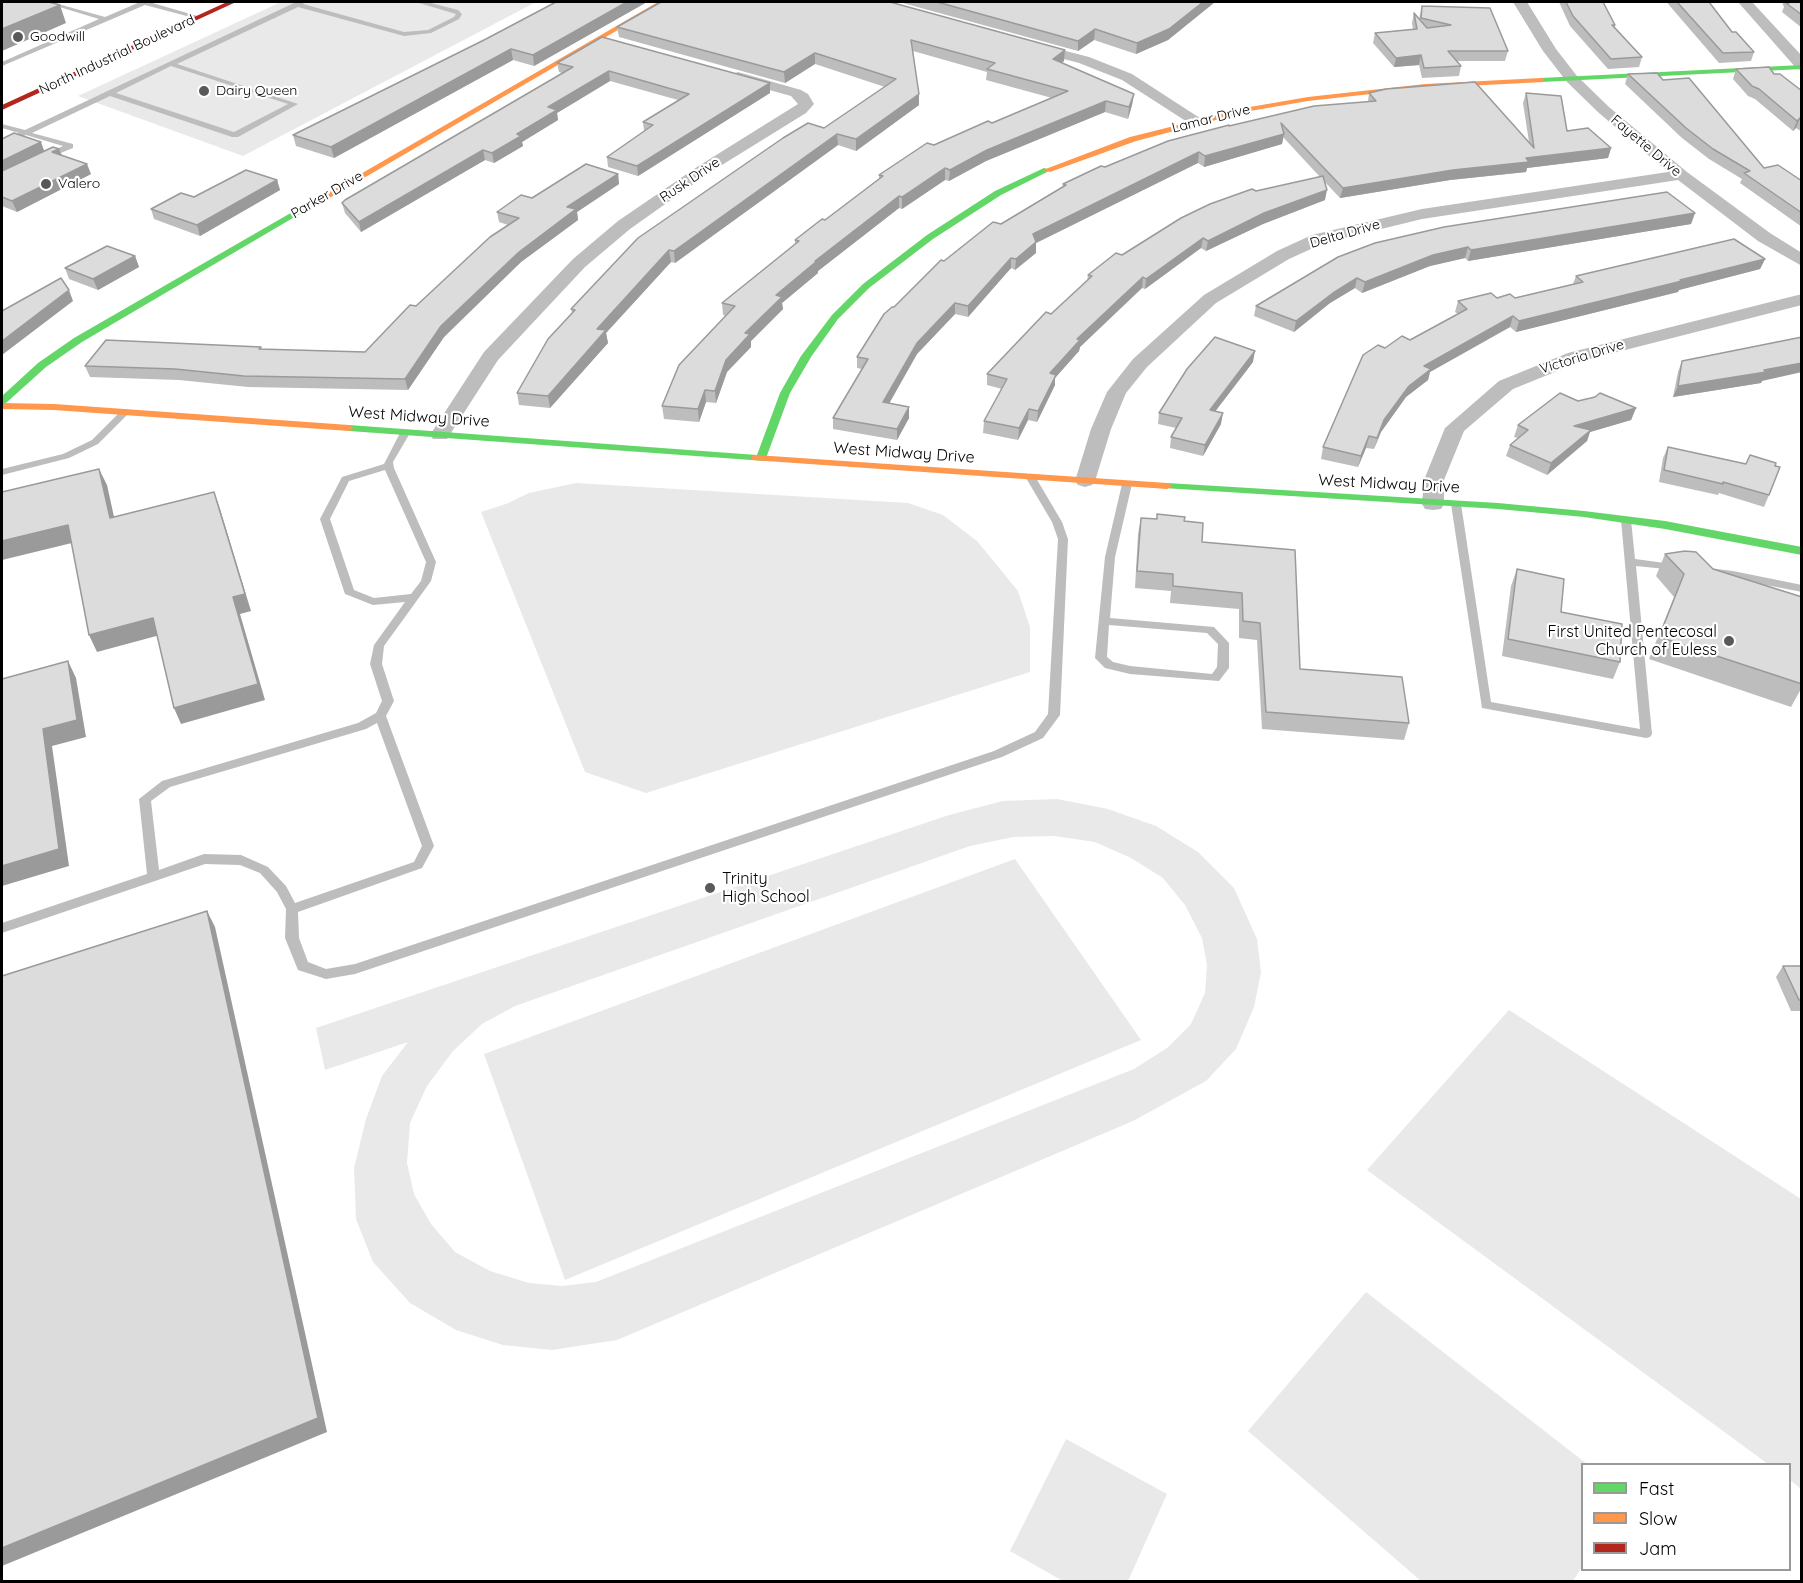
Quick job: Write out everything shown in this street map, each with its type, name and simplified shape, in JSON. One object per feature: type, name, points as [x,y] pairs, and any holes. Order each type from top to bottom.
[{"type":"street","name":"North Industrial Boulevard","points":[[2,108],[232,2]]},
{"type":"street","name":"Parker Drive","points":[[2,401],[42,364],[78,340],[662,2]]},
{"type":"street","name":"Fayette Drive","points":[[1520,2],[1550,51],[1572,79],[1634,137],[1764,237],[1802,261]]},
{"type":"street","points":[[1745,2],[1802,67]]},
{"type":"street","points":[[598,38],[620,44]]},
{"type":"street","points":[[1018,42],[1084,60],[1127,76],[1198,122]]},
{"type":"street","name":"Lamar Drive","points":[[761,459],[785,393],[806,357],[835,317],[875,279],[967,212],[1032,176],[1133,139],[1250,109],[1308,99],[1425,86],[1802,67]]},
{"type":"street","name":"Rusk Drive","points":[[440,435],[491,356],[579,263],[624,225],[677,188],[801,110],[806,104],[803,97],[796,93],[719,72]]},
{"type":"street","name":"Delta Drive","points":[[1085,481],[1101,429],[1117,392],[1140,363],[1210,299],[1283,255],[1318,239],[1422,214],[1681,175]]},
{"type":"street","name":"Victoria Drive","points":[[1433,504],[1434,480],[1455,428],[1506,385],[1575,357],[1802,299]]},
{"type":"street","name":"West Midway Drive","points":[[2,406],[125,412],[1031,478],[1573,513],[1802,551]]},
{"type":"lane","points":[[46,2],[105,19]]},
{"type":"lane","points":[[2,64],[144,2],[198,17]]},
{"type":"lane","points":[[2,144],[299,3],[404,34],[429,32],[457,18],[459,14],[456,11],[422,2]]},
{"type":"lane","points":[[109,93],[235,135],[294,104],[171,64]]},
{"type":"lane","points":[[2,126],[70,146],[40,160]]},
{"type":"lane","points":[[2,472],[66,456],[95,442],[125,412]]},
{"type":"lane","points":[[154,877],[145,799],[166,784],[362,726],[380,716],[388,701],[376,664],[379,645],[426,581],[431,562],[388,466],[388,462],[405,433]]},
{"type":"lane","points":[[388,466],[345,479],[325,519],[349,592],[373,602],[414,597]]},
{"type":"lane","points":[[2,928],[204,860],[241,860],[264,870],[282,889],[292,909],[292,938],[303,966],[326,974],[356,969],[998,754],[1039,735],[1053,716],[1063,539],[1057,522],[1031,478]]},
{"type":"lane","points":[[1104,621],[1210,630],[1224,643],[1223,668],[1215,678],[1130,670],[1109,665],[1101,658],[1104,621],[1110,556],[1126,484]]},
{"type":"lane","points":[[1456,504],[1486,705],[1646,734],[1626,520]]},
{"type":"lane","points":[[1630,562],[1733,574],[1802,589]]},
{"type":"lane","points":[[292,909],[418,865],[428,846],[380,716]]},
{"type":"shaded area","points":[[281,2],[536,2],[243,156],[78,96]]},
{"type":"shaded area","points":[[576,483],[908,503],[943,515],[977,541],[1018,591],[1030,627],[1030,672],[646,793],[585,772],[481,512],[529,493]]},
{"type":"shaded area","points":[[1057,799],[1108,809],[1156,826],[1198,852],[1234,888],[1257,939],[1261,972],[1254,1007],[1236,1049],[1206,1081],[1133,1121],[617,1340],[552,1350],[503,1345],[456,1330],[410,1303],[373,1262],[356,1219],[354,1168],[366,1119],[382,1076],[408,1042],[325,1070],[316,1028],[949,815],[1003,801]],"holes":[[[1055,836],[1095,842],[1131,858],[1163,878],[1185,905],[1202,938],[1207,965],[1205,993],[1191,1024],[1167,1048],[1134,1069],[596,1282],[562,1286],[529,1283],[490,1271],[455,1252],[431,1224],[414,1194],[407,1163],[410,1123],[427,1086],[453,1051],[482,1024],[515,1006],[970,846],[1013,837]]]},
{"type":"shaded area","points":[[1015,859],[1141,1040],[565,1280],[484,1054]]},
{"type":"shaded area","points":[[1509,1010],[1801,1199],[1801,1489],[1791,1481],[1791,1463],[1767,1463],[1367,1170]]},
{"type":"shaded area","points":[[1366,1292],[1586,1463],[1581,1463],[1581,1569],[1573,1581],[1421,1581],[1248,1431]]},
{"type":"shaded area","points":[[1066,1439],[1167,1494],[1128,1581],[1063,1581],[1010,1551]]},
{"type":"building","points":[[2,2],[49,2],[60,5],[2,29]]},
{"type":"building","points":[[556,2],[627,2],[533,55],[511,49],[331,147],[293,135],[486,39]]},
{"type":"building","points":[[661,2],[890,2],[1065,50],[1053,59],[1134,94],[1129,107],[1106,101],[987,150],[950,170],[945,168],[902,197],[899,196],[815,261],[817,261],[776,295],[782,297],[745,333],[750,334],[726,360],[715,391],[705,390],[698,409],[662,406],[679,365],[735,306],[722,303],[799,241],[795,240],[822,219],[825,220],[883,176],[879,175],[927,143],[934,145],[988,121],[992,123],[1068,91],[987,69],[995,63],[911,40],[919,94],[856,139],[837,134],[674,251],[669,250],[597,329],[606,330],[548,396],[517,393],[548,339],[575,310],[571,309],[638,238],[783,138],[808,123],[824,128],[896,79],[815,53],[784,72],[617,27]]},
{"type":"building","points":[[937,2],[1203,2],[1169,29],[1137,43],[1095,29],[1078,41]]},
{"type":"building","points":[[1566,2],[1603,2],[1615,25],[1612,25],[1642,57],[1611,59],[1573,16]]},
{"type":"building","points":[[1677,2],[1709,2],[1732,32],[1736,32],[1754,52],[1723,53]]},
{"type":"building","points":[[1802,2],[1802,15],[1786,3]]},
{"type":"building","points":[[1422,6],[1490,8],[1508,51],[1448,51],[1461,66],[1424,68],[1421,55],[1396,58],[1375,33],[1417,29],[1414,13],[1427,28],[1451,25],[1421,18]]},
{"type":"building","points":[[602,37],[770,83],[637,166],[607,157],[653,125],[643,122],[689,94],[609,71],[548,107],[557,110],[517,134],[521,136],[492,153],[483,150],[359,222],[342,203],[573,67],[557,63]]},
{"type":"building","points":[[1769,67],[1774,74],[1780,74],[1802,91],[1802,119],[1797,121],[1759,89],[1752,86],[1736,69]]},
{"type":"building","points":[[1657,73],[1663,80],[1689,78],[1764,168],[1778,165],[1802,181],[1802,213],[1744,173],[1750,171],[1713,149],[1686,128],[1628,74]]},
{"type":"building","points":[[1475,82],[1534,148],[1526,93],[1561,96],[1567,131],[1588,128],[1611,148],[1526,158],[1529,162],[1453,170],[1343,188],[1281,123],[1284,134],[1205,156],[1199,152],[1033,234],[1036,242],[1016,259],[1011,258],[968,306],[955,303],[917,343],[883,402],[909,407],[897,429],[833,418],[868,359],[857,357],[884,314],[941,260],[944,261],[993,222],[1001,224],[1066,185],[1063,184],[1101,166],[1105,167],[1168,141],[1229,125],[1314,106],[1376,101],[1369,93],[1386,89]]},
{"type":"building","points":[[14,133],[41,142],[2,161],[2,139]]},
{"type":"building","points":[[53,147],[59,149],[52,152],[87,164],[12,201],[2,197],[2,171]]},
{"type":"building","points":[[586,164],[618,174],[567,207],[576,209],[519,252],[441,326],[405,379],[244,376],[175,369],[85,366],[106,340],[261,347],[259,349],[365,352],[410,305],[416,306],[490,237],[519,218],[497,212],[521,195],[532,198]]},
{"type":"building","points":[[246,170],[277,180],[197,225],[151,209],[181,193],[194,197]]},
{"type":"building","points":[[1323,176],[1327,190],[1264,213],[1208,241],[1203,238],[1146,279],[1143,277],[1077,339],[1080,340],[1050,373],[1056,375],[1038,411],[1029,409],[1019,428],[984,421],[1007,379],[987,374],[1046,312],[1051,314],[1092,276],[1088,275],[1116,253],[1122,255],[1181,218],[1210,204],[1252,189],[1256,191]]},
{"type":"building","points":[[1667,192],[1695,213],[1471,250],[1468,247],[1433,255],[1365,282],[1357,278],[1296,321],[1256,306],[1338,257],[1375,243],[1444,227]]},
{"type":"building","points":[[1734,239],[1765,259],[1519,321],[1513,316],[1424,366],[1431,369],[1409,386],[1384,420],[1377,438],[1369,436],[1361,456],[1323,447],[1363,355],[1378,345],[1385,348],[1402,336],[1410,340],[1467,309],[1458,301],[1491,293],[1497,298],[1510,294],[1515,298],[1583,282],[1576,276]]},
{"type":"building","points":[[107,246],[135,256],[93,279],[65,268]]},
{"type":"building","points":[[61,278],[69,290],[2,341],[2,311]]},
{"type":"building","points":[[1215,337],[1255,351],[1210,410],[1223,413],[1205,445],[1171,437],[1182,418],[1159,413],[1187,369]]},
{"type":"building","points":[[1802,337],[1802,363],[1764,370],[1766,372],[1678,386],[1682,361]]},
{"type":"building","points":[[1560,393],[1578,401],[1595,397],[1600,393],[1636,408],[1574,426],[1591,430],[1551,463],[1510,445],[1528,430],[1518,425]]},
{"type":"building","points":[[1668,447],[1746,464],[1750,455],[1776,463],[1775,466],[1780,467],[1769,495],[1723,482],[1723,484],[1664,470]]},
{"type":"building","points":[[99,469],[110,518],[214,492],[245,594],[233,597],[258,684],[174,708],[153,618],[89,635],[68,525],[2,541],[2,492]]},
{"type":"building","points":[[1157,514],[1185,517],[1184,521],[1203,523],[1202,542],[1295,550],[1300,669],[1402,677],[1409,723],[1266,712],[1260,623],[1243,621],[1242,593],[1173,586],[1173,574],[1137,571],[1141,518],[1157,519]]},
{"type":"building","name":"First United Pentecosal Church of Euless","points":[[1696,552],[1713,569],[1802,597],[1802,684],[1659,637],[1684,574],[1665,554]]},
{"type":"building","points":[[1517,569],[1564,579],[1561,612],[1622,624],[1620,662],[1508,639]]},
{"type":"building","points":[[68,661],[77,720],[43,729],[59,849],[2,866],[2,679]]},
{"type":"building","points":[[207,911],[318,1418],[2,1548],[2,976]]},
{"type":"building","points":[[1783,966],[1802,966],[1802,1000],[1799,1000]]},
{"type":"traffic: fast","points":[[1541,80],[1802,67]]},
{"type":"traffic: fast","points":[[761,459],[785,393],[806,356],[835,317],[866,286],[930,237],[998,193],[1047,170]]},
{"type":"traffic: fast","points":[[2,401],[42,365],[78,340],[311,205]]},
{"type":"traffic: fast","points":[[349,428],[756,458]]},
{"type":"traffic: fast","points":[[1167,486],[1498,506],[1584,514],[1665,525],[1802,551]]},
{"type":"traffic: slow","points":[[311,205],[662,2]]},
{"type":"traffic: slow","points":[[1047,170],[1133,139],[1250,109],[1308,99],[1425,86],[1541,80]]},
{"type":"traffic: slow","points":[[2,406],[54,407],[349,428]]},
{"type":"traffic: slow","points":[[756,458],[1167,486]]},
{"type":"traffic: jam","points":[[2,108],[232,2]]},
{"type":"place","name":"Goodwill","points":[[18,37]]},
{"type":"place","name":"Dairy Queen","points":[[204,91]]},
{"type":"place","name":"Valero","points":[[46,184]]},
{"type":"place","name":"First United Pentecosal Church of Euless","points":[[1729,641]]},
{"type":"place","name":"Trinity High School","points":[[710,888]]}]
